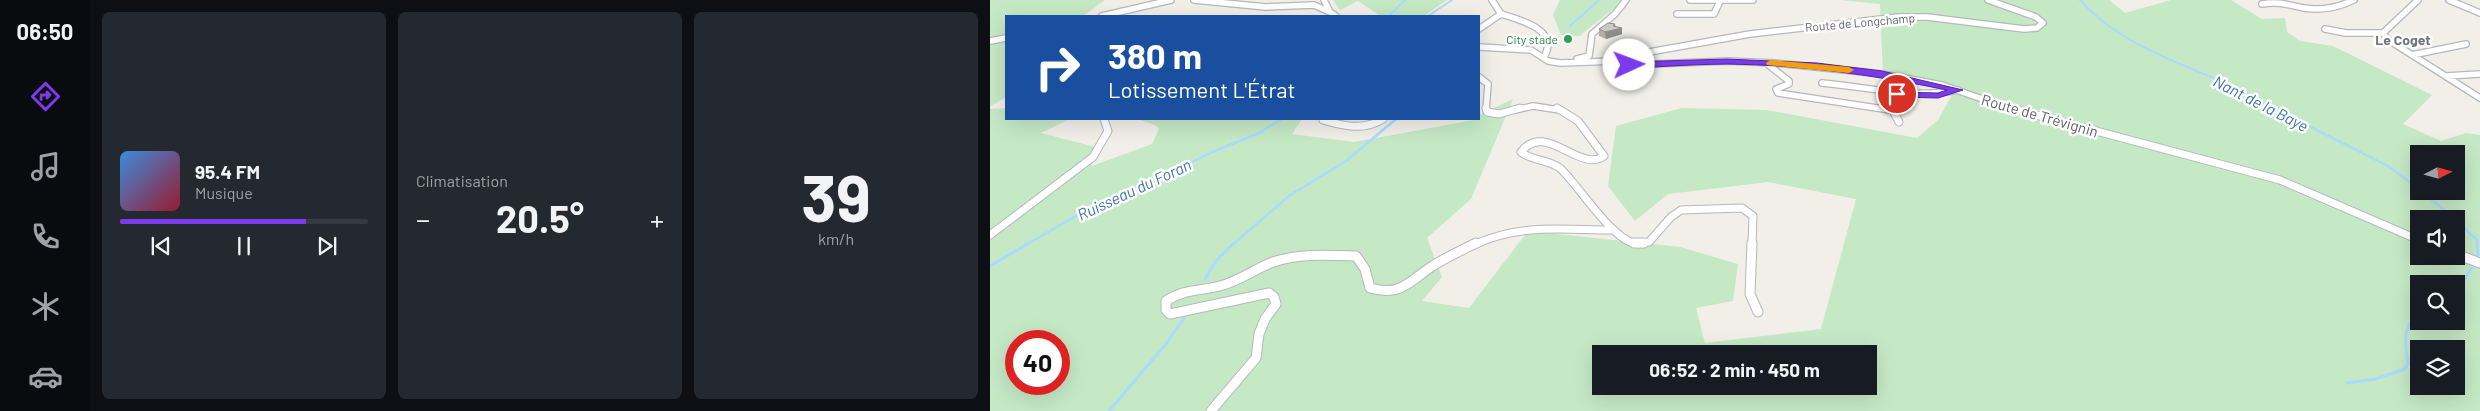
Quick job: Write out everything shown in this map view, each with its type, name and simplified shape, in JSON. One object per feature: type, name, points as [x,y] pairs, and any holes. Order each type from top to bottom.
[{"type":"street","points":[[1106,15],[1170,0]]},
{"type":"street","points":[[1194,0],[1266,7],[1314,5],[1334,15]]},
{"type":"street","points":[[1324,0],[1330,12]]},
{"type":"street","points":[[1492,0],[1501,14],[1543,31],[1549,40],[1544,58]]},
{"type":"street","points":[[1560,63],[1587,57],[1590,54],[1592,34],[1615,14],[1626,0]]},
{"type":"street","points":[[1690,0],[1753,0]]},
{"type":"street","name":"Route de Longchamp","points":[[1618,61],[1627,56],[1750,34],[1899,17],[1927,17],[2024,29],[2042,25],[2042,21],[2036,16],[1988,0]]},
{"type":"street","points":[[2262,4],[2277,1],[2306,8],[2331,8],[2354,0]]},
{"type":"street","points":[[2383,33],[2418,0]]},
{"type":"street","points":[[2449,0],[2480,13]]},
{"type":"street","points":[[1677,14],[1714,14],[1720,1]]},
{"type":"street","points":[[1480,28],[1501,14]]},
{"type":"street","points":[[2325,29],[2333,32],[2357,34],[2367,31],[2383,33],[2387,39],[2480,98]]},
{"type":"street","points":[[990,41],[1005,38]]},
{"type":"street","points":[[2412,55],[2466,44]]},
{"type":"street","points":[[1480,48],[1536,52],[1544,58],[1560,63],[1618,61]]},
{"type":"street","name":"Route de Trévignin","points":[[1618,61],[1622,64],[1636,65],[1708,62],[1766,63],[1882,74],[1958,90],[2026,114],[2280,180],[2410,236]]},
{"type":"street","points":[[1766,63],[1789,81],[1789,84],[1776,88],[1778,93],[1886,108],[1892,111],[1898,122]]},
{"type":"street","points":[[2446,76],[2480,74]]},
{"type":"street","points":[[1480,78],[1488,84],[1482,101],[1487,112],[1499,114],[1542,106],[1564,111],[1579,120],[1603,153],[1604,156],[1600,159],[1588,158],[1544,141],[1527,144],[1521,152],[1528,157],[1556,165],[1599,211],[1613,230],[1630,243],[1640,245],[1656,237],[1674,212],[1742,208],[1753,216],[1750,294],[1758,312]]},
{"type":"street","points":[[1822,83],[1859,86],[1916,96],[1938,95],[1958,90]]},
{"type":"street","points":[[990,235],[1093,157],[1108,131],[1104,120]]},
{"type":"street","points":[[1323,120],[1335,124],[1364,126],[1381,120]]},
{"type":"street","points":[[1211,411],[1256,358],[1259,334],[1265,319],[1276,304],[1274,297],[1269,293],[1170,314],[1166,310],[1166,301],[1173,295],[1217,286],[1274,262],[1304,255],[1356,256],[1366,269],[1370,288],[1382,293],[1399,290],[1415,281],[1437,263],[1504,232],[1533,228],[1613,230]]},
{"type":"street","points":[[2465,257],[2477,262]]},
{"type":"green space","points":[[990,0],[1105,0],[1084,15],[1005,15],[1005,98],[990,107]]},
{"type":"green space","points":[[1333,0],[1447,0],[1425,15],[1379,15],[1358,1],[1340,10]]},
{"type":"green space","points":[[1560,0],[1621,0],[1612,10],[1580,36],[1561,35],[1553,15]]},
{"type":"green space","points":[[1840,0],[2109,0],[2125,13],[2171,0],[2231,0],[2262,19],[2285,18],[2287,32],[2300,41],[2333,46],[2432,95],[2403,124],[2441,141],[2466,133],[2480,135],[2480,411],[990,411],[990,109],[1005,108],[1005,120],[1068,120],[1041,133],[1095,147],[1092,166],[1152,144],[1159,129],[1155,125],[1140,120],[1301,120],[1292,134],[1354,142],[1480,120],[1480,115],[1513,99],[1471,199],[1427,238],[1442,277],[1422,301],[1469,308],[1528,231],[1680,247],[1738,264],[1733,301],[1696,308],[1705,343],[1821,329],[1856,199],[1768,182],[1668,194],[1635,221],[1608,186],[1616,126],[1682,108],[1767,110],[1917,138],[1938,120],[1952,95],[1948,88],[1883,76],[1880,4]]},
{"type":"building","points":[[1608,23],[1622,28],[1605,32],[1599,29]]},
{"type":"waterway","name":"Ruisseau du Foran","points":[[1390,15],[1405,0]]},
{"type":"waterway","points":[[1430,15],[1452,0]]},
{"type":"waterway","points":[[1570,26],[1599,0]]},
{"type":"waterway","name":"Nant de la Baye","points":[[2080,0],[2097,16],[2135,43],[2242,90],[2275,110]]},
{"type":"waterway","name":"Nant de la Baye","points":[[2273,108],[2388,166],[2410,182]]},
{"type":"waterway","name":"Ruisseau du Foran","points":[[1026,245],[1072,218],[1161,178],[1210,153],[1259,133],[1280,120]]},
{"type":"waterway","points":[[1232,245],[1289,196],[1346,161],[1395,120]]},
{"type":"waterway","name":"Nant de la Baye","points":[[2432,200],[2444,210]]},
{"type":"waterway","name":"Nant de la Baye","points":[[2465,229],[2477,240],[2477,243]]},
{"type":"waterway","name":"Ruisseau du Foran","points":[[990,266],[1029,243]]},
{"type":"waterway","name":"Nant de la Baye","points":[[2477,243],[2478,258]]},
{"type":"waterway","points":[[1205,279],[1216,261],[1232,245]]},
{"type":"waterway","name":"Nant de la Baye","points":[[2465,279],[2474,265]]},
{"type":"waterway","points":[[1109,411],[1166,344],[1184,318]]},
{"type":"waterway","name":"Nant de la Baye","points":[[2347,383],[2376,379],[2405,369],[2408,364],[2406,334],[2410,323]]},
{"type":"slow traffic","points":[[1770,63],[1849,70]]},
{"type":"place","name":"City stade","points":[[1568,39]]},
{"type":"district","name":"Le Coget","points":[[2403,39]]},
{"type":"route","points":[[1629,65],[1727,61],[1817,66],[1882,74],[1942,85],[1958,90],[1938,95],[1916,96],[1897,94]]}]
